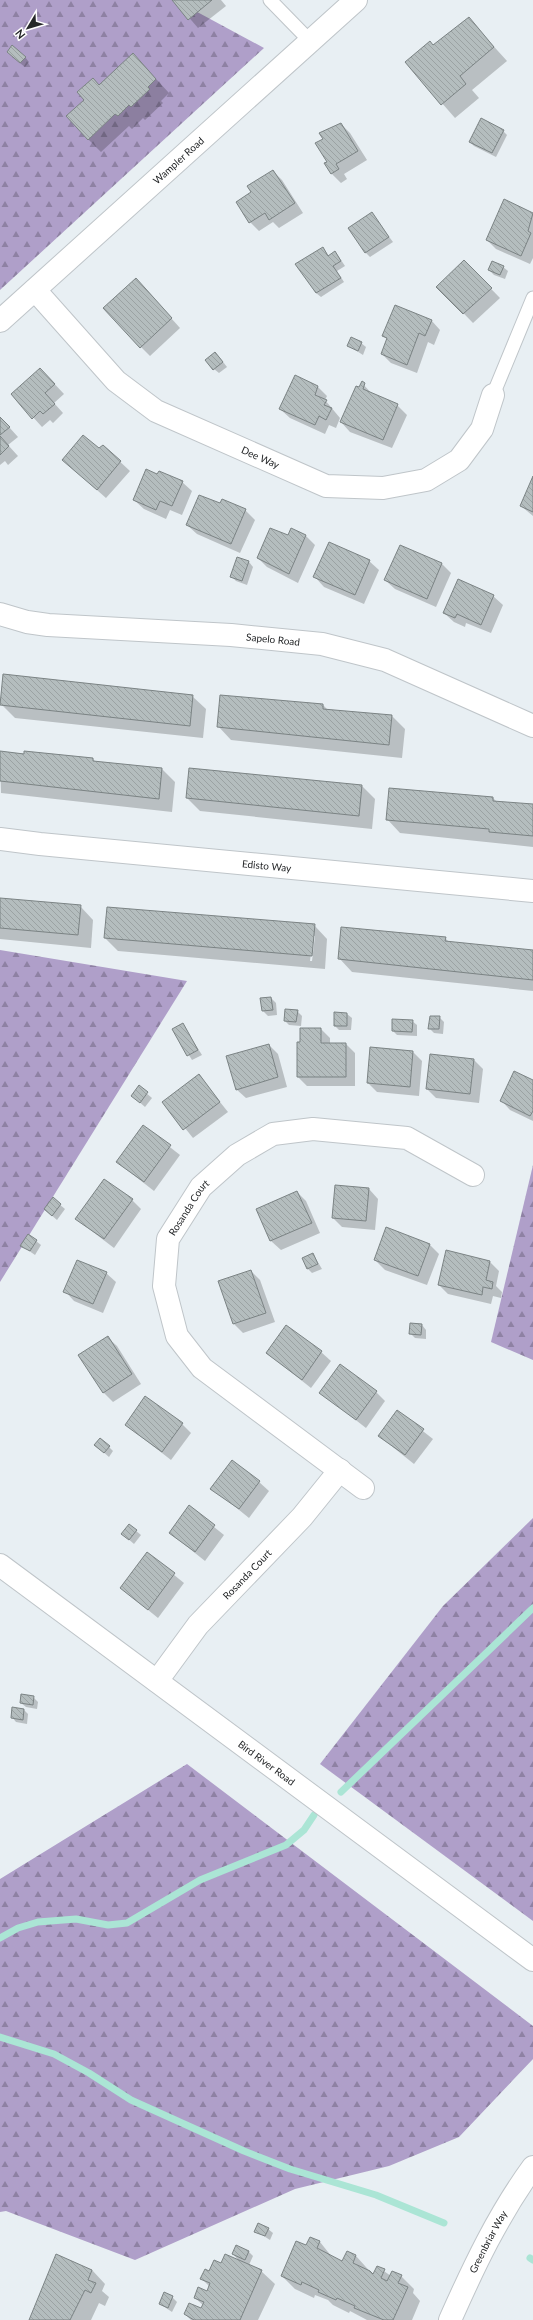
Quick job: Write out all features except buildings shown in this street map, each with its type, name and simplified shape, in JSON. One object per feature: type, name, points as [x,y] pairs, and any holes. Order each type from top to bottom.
[{"type":"street","name":"Wampler Road","points":[[0,321],[356,0]]},
{"type":"street","name":"Dee Way","points":[[35,290],[116,380],[156,412],[326,486],[382,488],[426,480],[459,460],[482,429],[493,394]]},
{"type":"street","name":"Sapelo Road","points":[[0,614],[27,622],[48,625],[231,635],[322,644],[385,660],[533,726]]},
{"type":"street","name":"Edisto Way","points":[[0,839],[533,891]]},
{"type":"street","name":"Rosanda Court","points":[[363,1488],[202,1368],[177,1336],[164,1286],[168,1239],[201,1187],[237,1155],[273,1134],[313,1129],[407,1138],[473,1175]]},
{"type":"street","name":"Rosanda Court","points":[[157,1681],[198,1625],[302,1517],[340,1470]]},
{"type":"street","name":"Bird River Road","points":[[0,1565],[533,1960]]},
{"type":"street","name":"Greenbriar Way","points":[[450,2320],[480,2253],[512,2196],[533,2167]]},
{"type":"lane","points":[[270,0],[310,41]]},
{"type":"lane","points":[[493,394],[533,298]]},
{"type":"green space","points":[[0,0],[175,0],[264,48],[0,290]]},
{"type":"green space","points":[[0,950],[187,981],[0,1282]]},
{"type":"green space","points":[[533,1165],[533,1360],[491,1342]]},
{"type":"green space","points":[[533,1518],[533,1921],[320,1764],[443,1606]]},
{"type":"green space","points":[[187,1764],[533,2026],[533,2059],[459,2137],[389,2166],[295,2189],[135,2260],[6,2211],[0,2212],[0,1879]]},
{"type":"waterway","points":[[341,1792],[533,1608]]},
{"type":"waterway","points":[[0,1938],[18,1928],[38,1922],[76,1919],[108,1925],[127,1923],[200,1880],[286,1845],[304,1830],[314,1815]]},
{"type":"waterway","points":[[0,2037],[54,2054],[89,2073],[131,2100],[244,2151],[290,2169],[376,2195],[444,2223]]}]
